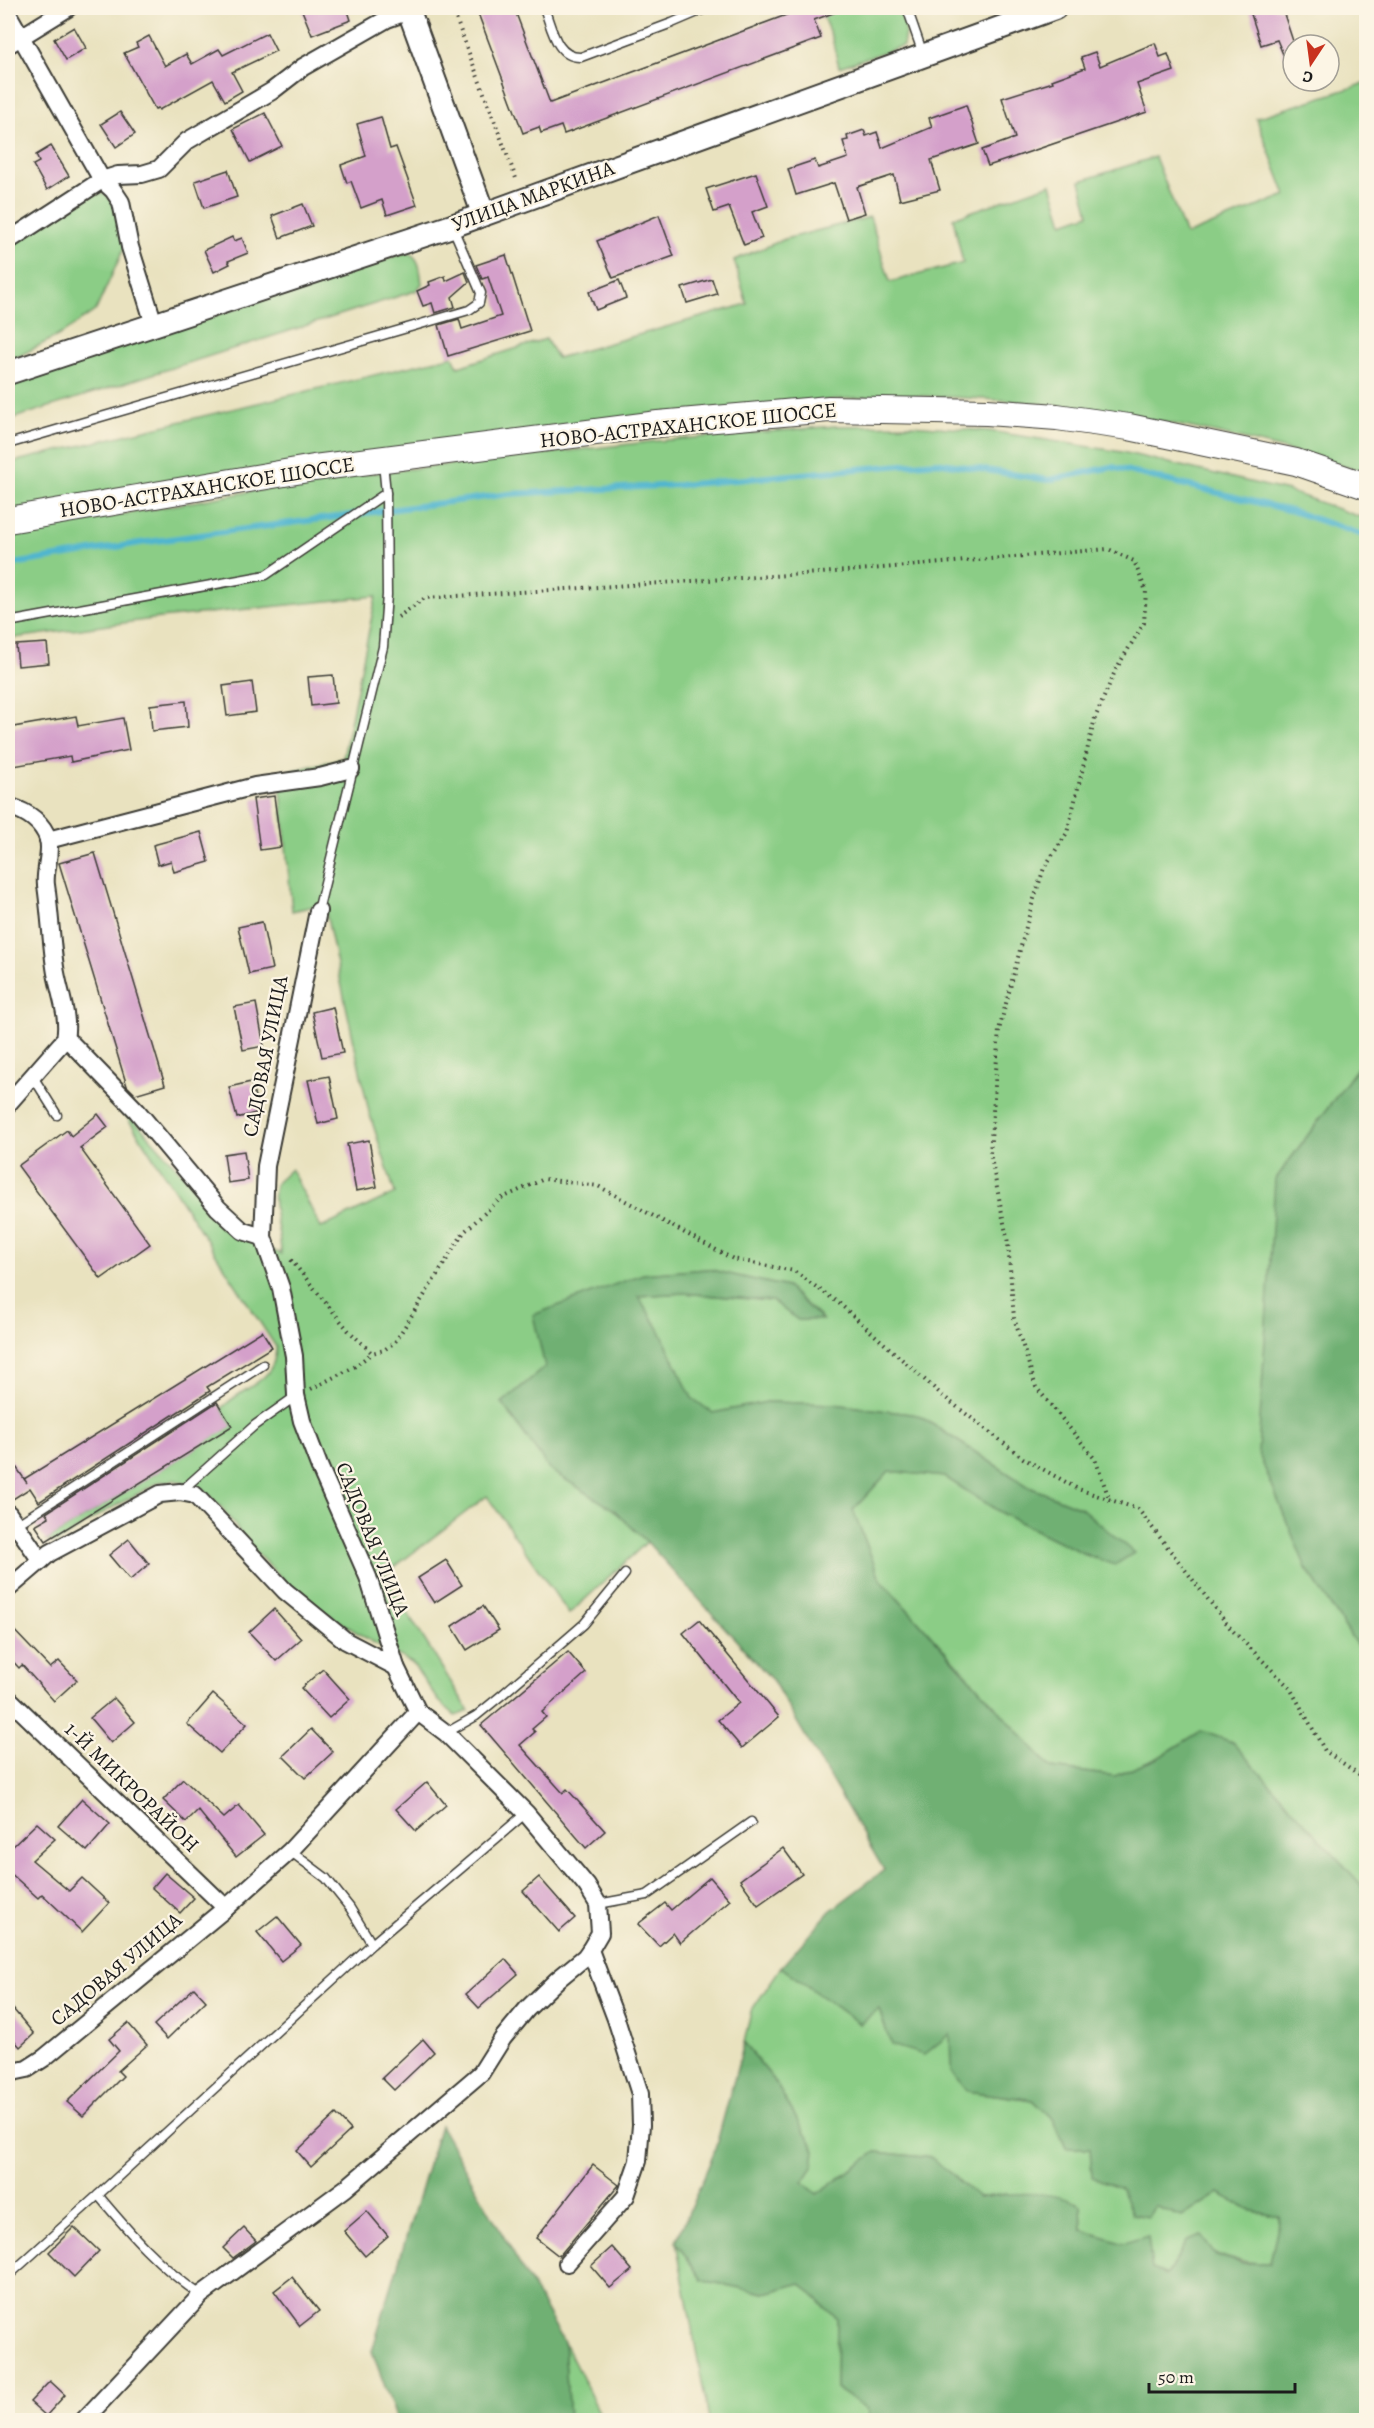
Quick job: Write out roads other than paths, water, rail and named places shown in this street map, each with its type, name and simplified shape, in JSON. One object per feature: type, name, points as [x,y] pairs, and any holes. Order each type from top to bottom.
[{"type":"main road","name":"НОВО-АСТРАХАНСКОЕ ШОССЕ","points":[[8,520],[302,470],[383,459],[658,424],[829,409],[906,408],[1057,417],[1129,427],[1296,462],[1366,486]]},
{"type":"street","points":[[14,42],[68,8]]},
{"type":"street","name":"УЛИЦА МАРКИНА","points":[[8,373],[452,226],[1055,8]]},
{"type":"street","points":[[8,241],[102,180],[159,169],[187,141],[272,91],[303,67],[408,9],[483,213]]},
{"type":"street","points":[[8,14],[14,42],[102,180],[121,202],[130,247],[154,324]]},
{"type":"street","points":[[48,840],[255,786],[320,777],[351,769]]},
{"type":"street","points":[[8,806],[21,810],[37,821],[48,840],[45,880],[52,924],[54,966],[67,1027],[64,1039],[8,1104]]},
{"type":"street","name":"САДОВАЯ УЛИЦА","points":[[8,2073],[27,2069],[45,2058],[226,1908],[290,1851],[418,1712],[396,1667],[368,1576],[320,1468],[302,1421],[296,1395],[294,1356],[281,1288],[263,1237],[266,1166],[318,911]]},
{"type":"street","points":[[64,1039],[72,1044],[137,1111],[218,1208],[243,1231],[263,1237]]},
{"type":"street","points":[[8,1589],[50,1554],[160,1494],[180,1492],[195,1495],[285,1591],[346,1641],[396,1667]]},
{"type":"street","points":[[12,1519],[41,1561]]},
{"type":"street","name":"1-Й МИКРОРАЙОН","points":[[8,1698],[226,1908]]},
{"type":"street","points":[[84,2421],[201,2295],[345,2188],[450,2102],[481,2073],[503,2038],[527,2009],[585,1957],[600,1933],[598,1904],[587,1886],[526,1813],[446,1734],[418,1712]]},
{"type":"street","points":[[567,2263],[626,2196],[638,2161],[642,2125],[640,2094],[616,2019],[590,1950]]},
{"type":"lane","points":[[544,8],[562,51],[570,57],[581,57],[707,8]]},
{"type":"lane","points":[[907,8],[923,55]]},
{"type":"lane","points":[[8,444],[469,310],[479,303],[481,293],[452,226]]},
{"type":"lane","points":[[318,911],[351,769],[383,647],[387,595],[386,493],[383,459]]},
{"type":"lane","points":[[8,622],[266,575],[386,493]]},
{"type":"lane","points":[[32,1075],[57,1115]]},
{"type":"lane","points":[[12,1519],[263,1365]]},
{"type":"lane","points":[[180,1492],[255,1425],[296,1395]]},
{"type":"lane","points":[[446,1734],[494,1701],[584,1624],[625,1574]]},
{"type":"lane","points":[[8,2276],[372,1944],[526,1813]]},
{"type":"lane","points":[[598,1904],[647,1895],[751,1822]]},
{"type":"lane","points":[[290,1851],[326,1878],[350,1908],[372,1944]]},
{"type":"lane","points":[[98,2195],[141,2245],[180,2281],[201,2295]]},
{"type":"waterway","points":[[8,565],[140,543],[509,494],[679,485],[936,462],[1048,480],[1112,467],[1292,511],[1366,536]]}]
